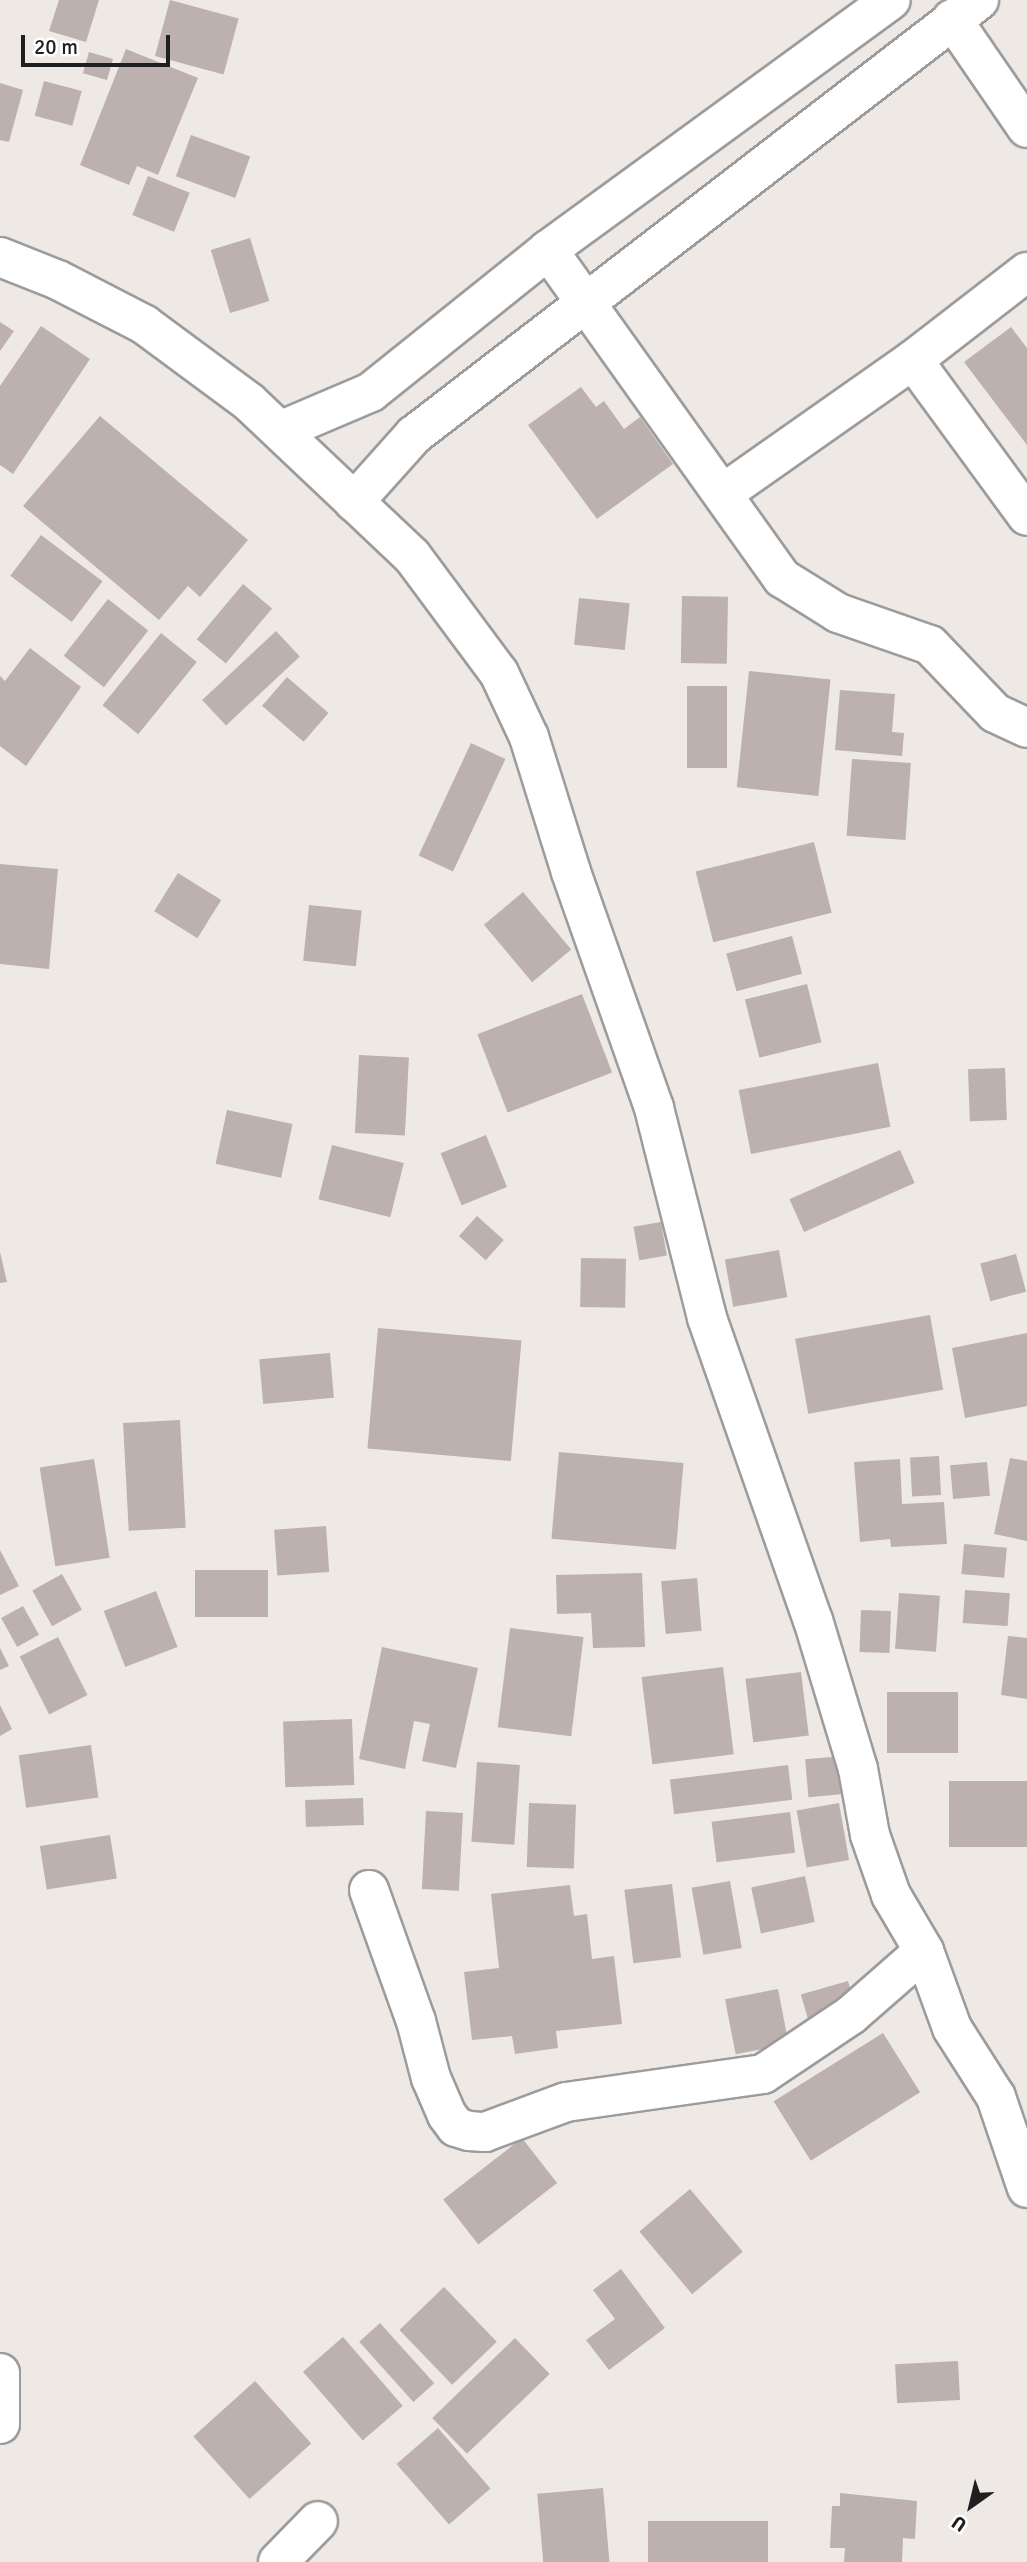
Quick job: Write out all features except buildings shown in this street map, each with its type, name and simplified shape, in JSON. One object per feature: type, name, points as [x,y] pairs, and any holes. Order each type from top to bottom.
[{"type":"street","points":[[282,430],[371,392],[548,250],[891,0]]},
{"type":"street","points":[[911,0],[916,14],[926,22],[939,24],[964,6]]},
{"type":"street","points":[[964,6],[1027,128]]},
{"type":"street","points":[[354,502],[414,435],[586,304],[964,6]]},
{"type":"street","points":[[548,250],[725,492],[782,578],[838,614],[930,645],[995,712],[1027,728]]},
{"type":"street","points":[[0,257],[58,280],[145,325],[282,430],[412,556],[499,673],[529,737],[571,872],[654,1108],[706,1318],[813,1620],[858,1769],[870,1835],[891,1895],[924,1951],[952,2028],[996,2097],[1027,2188]]},
{"type":"street","points":[[725,492],[913,360],[1027,272]]},
{"type":"street","points":[[913,360],[1027,516]]},
{"type":"street","points":[[369,1890],[416,2021],[431,2078],[447,2115],[456,2127],[469,2131],[485,2132],[566,2102],[763,2074],[851,2015],[924,1951]]},
{"type":"street","points":[[0,2373],[0,2424]]},
{"type":"street","points":[[278,2562],[318,2521]]}]
